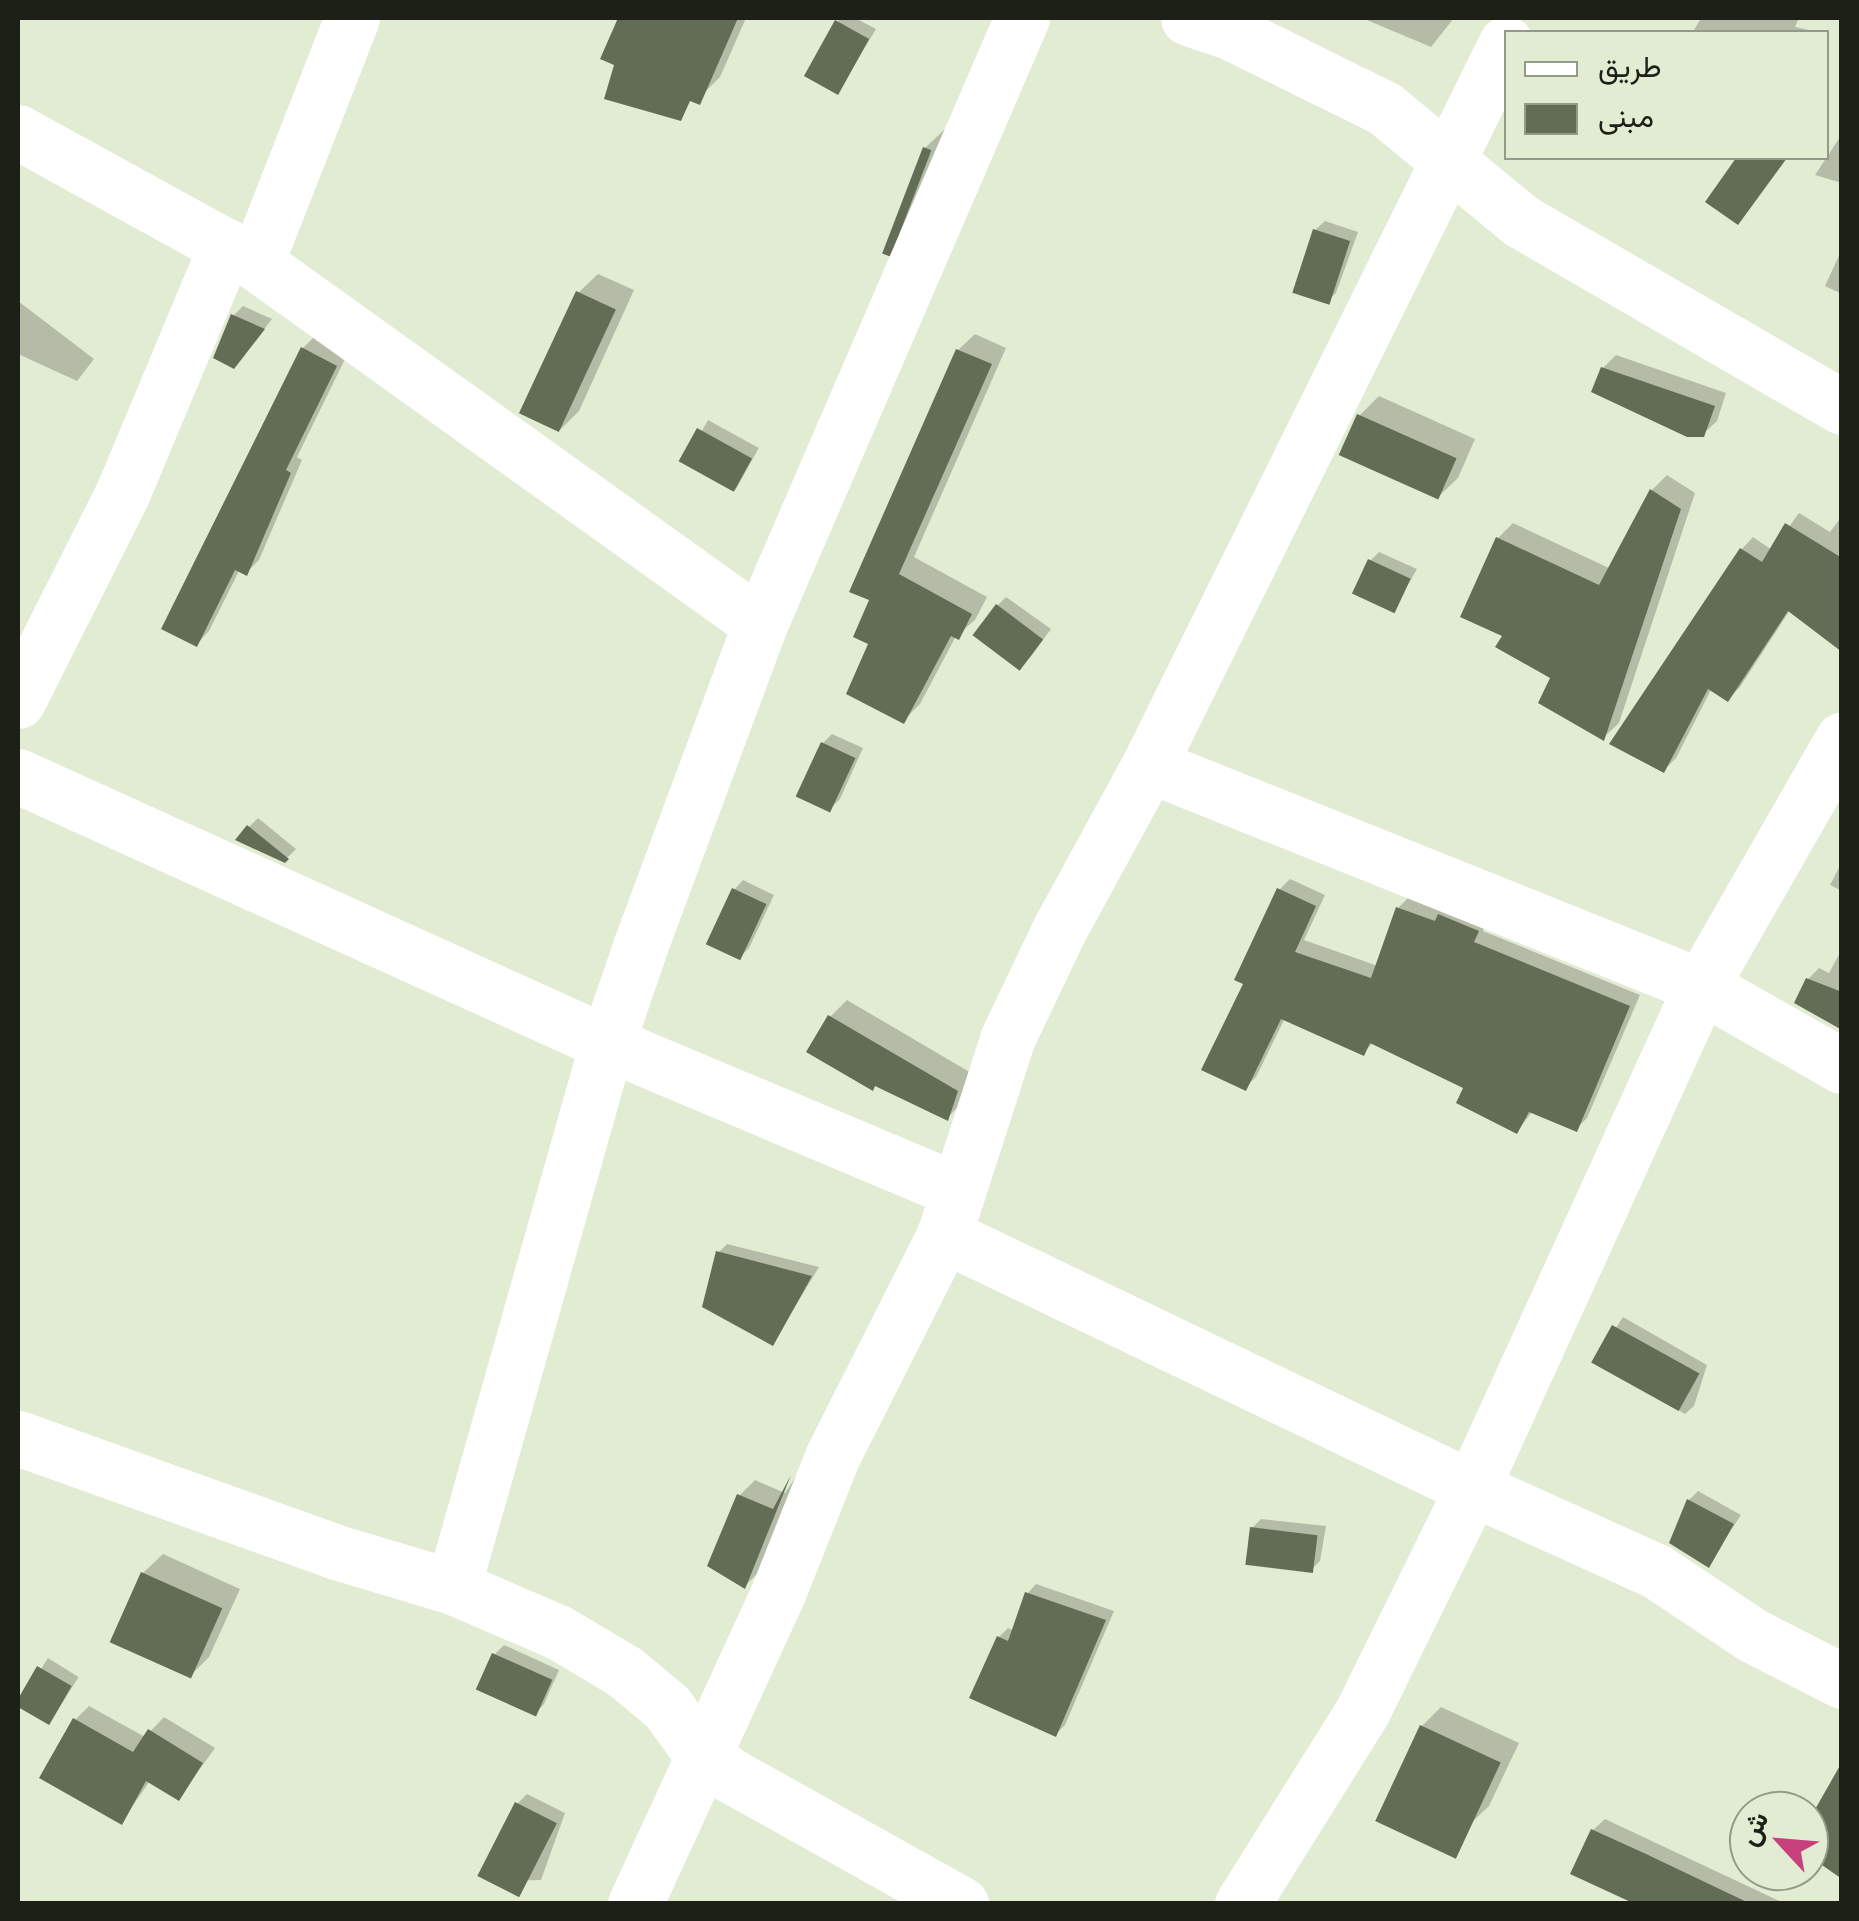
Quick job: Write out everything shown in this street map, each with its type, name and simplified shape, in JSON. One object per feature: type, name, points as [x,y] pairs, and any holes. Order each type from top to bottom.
[{"type":"street","points":[[18,701],[241,254],[352,18]]},
{"type":"street","points":[[453,1587],[607,1043],[760,624],[1022,18]]},
{"type":"street","points":[[1188,18],[1232,32],[1384,108],[1521,221],[1842,408]]},
{"type":"street","points":[[636,1904],[701,1754],[778,1593],[832,1457],[950,1212],[1008,1037],[1059,930],[1150,765],[1504,46]]},
{"type":"street","points":[[18,132],[241,254],[760,624]]},
{"type":"street","points":[[1242,1904],[1363,1710],[1472,1488],[1702,986],[1842,740]]},
{"type":"street","points":[[1150,765],[1702,986],[1842,1066]]},
{"type":"street","points":[[18,776],[607,1043],[950,1212],[1472,1488],[1656,1570],[1754,1636],[1842,1681]]},
{"type":"street","points":[[18,1438],[334,1551],[453,1587],[558,1632],[625,1672],[667,1707],[701,1754],[961,1904]]},
{"type":"building","points":[[618,18],[738,18],[700,105],[690,101],[681,121],[604,99],[614,65],[600,59]]},
{"type":"building","points":[[835,20],[869,39],[838,95],[804,76]]},
{"type":"building","points":[[923,147],[931,150],[891,257],[882,253]]},
{"type":"building","points":[[1735,160],[1786,160],[1738,225],[1705,202]]},
{"type":"building","points":[[1313,229],[1350,241],[1329,305],[1292,293]]},
{"type":"building","points":[[576,291],[616,310],[559,432],[519,413]]},
{"type":"building","points":[[231,314],[265,329],[234,369],[213,358]]},
{"type":"building","points":[[301,347],[337,366],[286,470],[291,473],[247,576],[235,570],[197,647],[161,629]]},
{"type":"building","points":[[956,349],[992,364],[899,574],[972,614],[959,640],[951,636],[904,724],[846,694],[868,644],[853,637],[869,600],[849,592]]},
{"type":"building","points":[[1601,367],[1715,406],[1704,437],[1687,437],[1591,392]]},
{"type":"building","points":[[1357,414],[1457,458],[1438,499],[1339,455]]},
{"type":"building","points":[[697,428],[752,459],[734,492],[679,461]]},
{"type":"building","points":[[1650,489],[1681,509],[1604,741],[1538,703],[1550,678],[1495,647],[1502,636],[1460,617],[1496,537],[1599,585]]},
{"type":"building","points":[[1785,523],[1842,558],[1842,652],[1788,611],[1728,702],[1708,689],[1664,773],[1609,744],[1740,548],[1762,562]]},
{"type":"building","points":[[1368,559],[1411,579],[1395,613],[1352,593]]},
{"type":"building","points":[[996,604],[1043,640],[1020,671],[973,635]]},
{"type":"building","points":[[821,742],[855,758],[830,812],[796,796]]},
{"type":"building","points":[[247,825],[289,859],[285,863],[235,840]]},
{"type":"building","points":[[732,888],[766,904],[740,960],[706,944]]},
{"type":"building","points":[[1277,888],[1316,906],[1295,952],[1371,978],[1396,907],[1435,921],[1438,914],[1479,931],[1474,942],[1630,1006],[1577,1132],[1529,1112],[1517,1134],[1456,1103],[1463,1088],[1370,1043],[1364,1056],[1281,1019],[1246,1091],[1201,1070],[1243,984],[1234,980]]},
{"type":"building","points":[[1806,978],[1842,992],[1842,1030],[1794,1003]]},
{"type":"building","points":[[828,1015],[958,1091],[948,1121],[875,1086],[873,1091],[806,1052]]},
{"type":"building","points":[[716,1251],[812,1276],[773,1346],[702,1307]]},
{"type":"building","points":[[1612,1325],[1699,1373],[1679,1411],[1591,1363]]},
{"type":"building","points":[[791,1475],[745,1589],[707,1566],[737,1494],[773,1509]]},
{"type":"building","points":[[1687,1499],[1734,1524],[1709,1568],[1669,1543]]},
{"type":"building","points":[[1250,1527],[1317,1535],[1313,1573],[1245,1565]]},
{"type":"building","points":[[141,1572],[222,1608],[191,1679],[110,1642]]},
{"type":"building","points":[[1025,1592],[1106,1620],[1056,1737],[969,1698],[997,1636],[1008,1641]]},
{"type":"building","points":[[492,1653],[552,1680],[536,1716],[476,1690]]},
{"type":"building","points":[[37,1666],[72,1686],[49,1725],[18,1707],[18,1699]]},
{"type":"building","points":[[73,1718],[133,1752],[148,1729],[203,1763],[179,1801],[146,1781],[122,1825],[39,1778]]},
{"type":"building","points":[[1420,1725],[1501,1763],[1456,1859],[1375,1821]]},
{"type":"building","points":[[1842,1762],[1842,1879],[1829,1870],[1829,1791],[1826,1791]]},
{"type":"building","points":[[515,1802],[557,1823],[519,1897],[477,1876]]},
{"type":"building","points":[[1591,1829],[1751,1904],[1635,1904],[1570,1874]]}]
